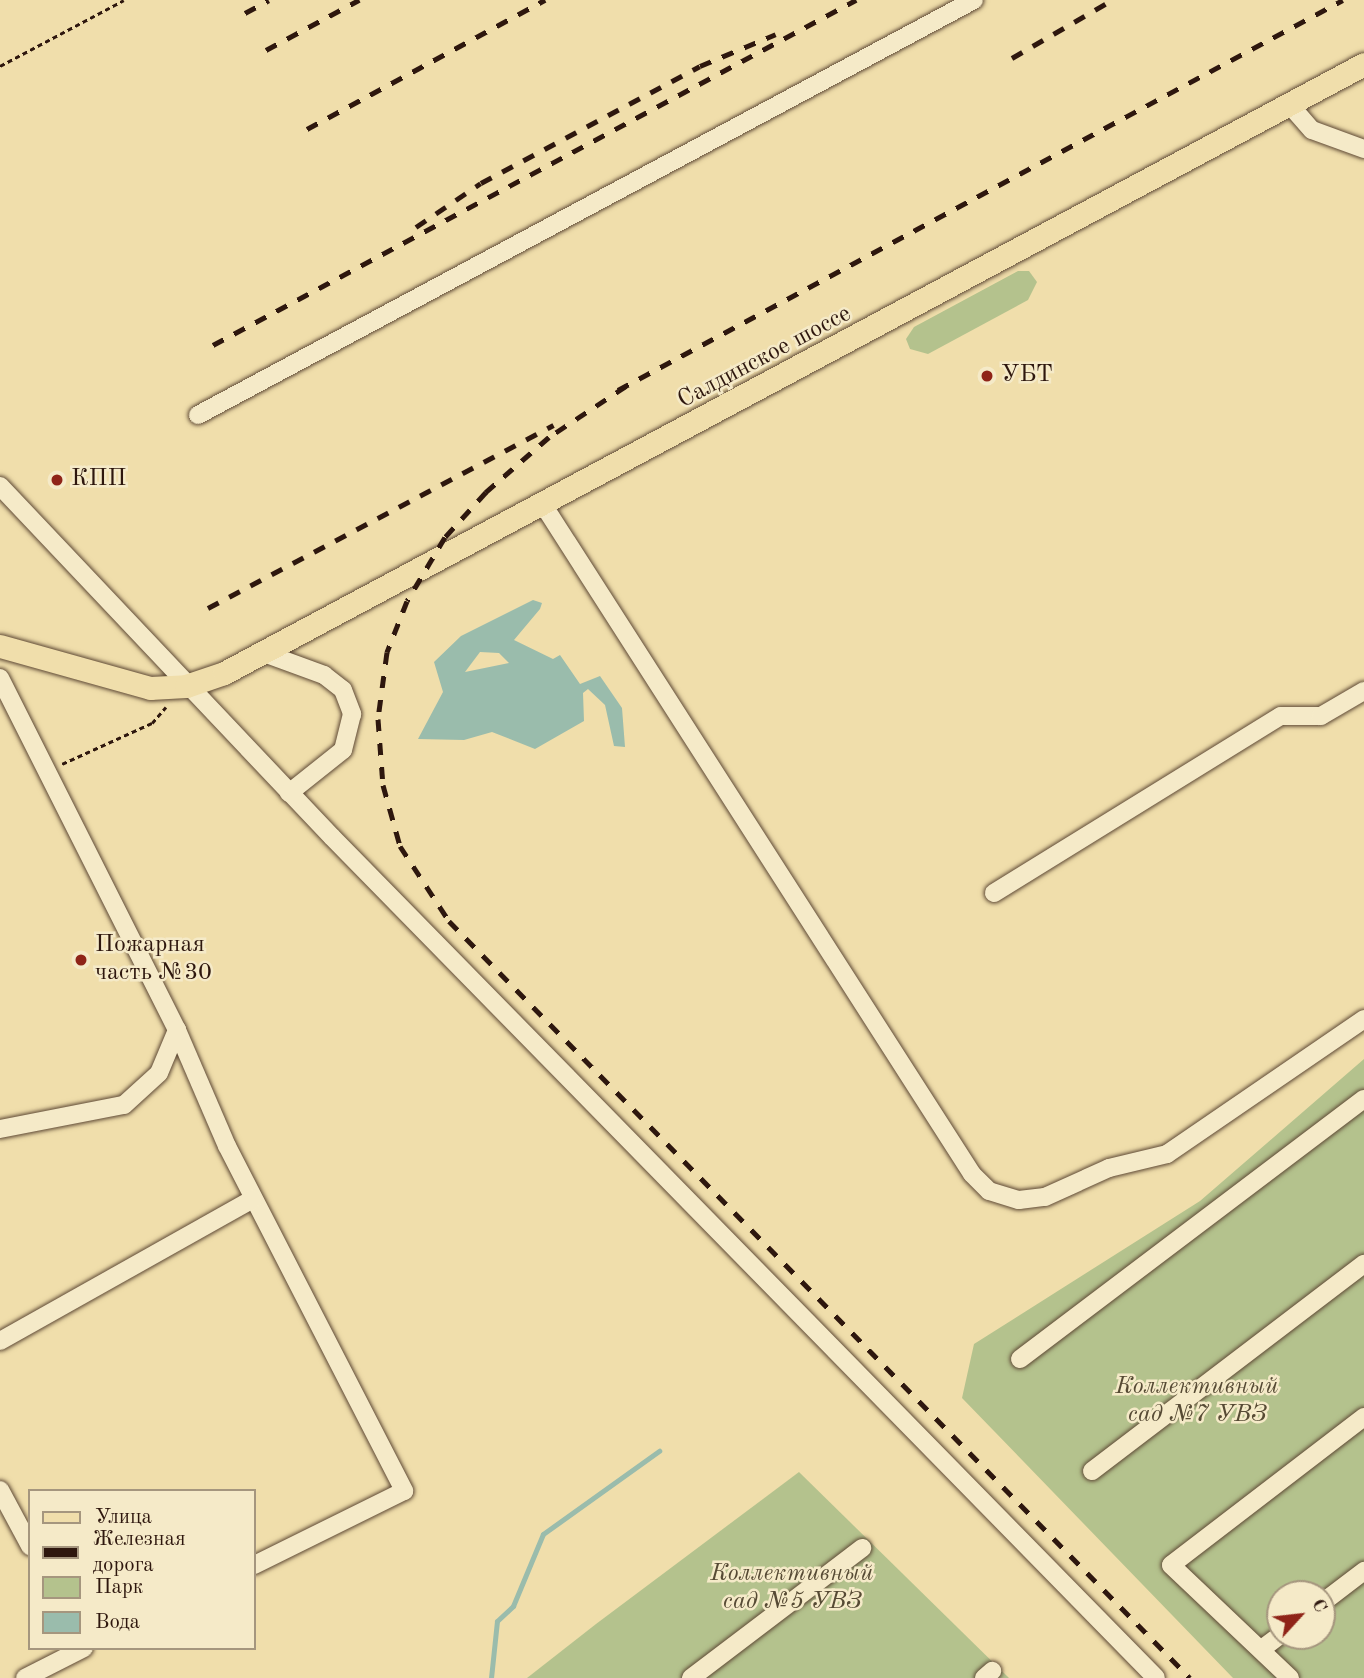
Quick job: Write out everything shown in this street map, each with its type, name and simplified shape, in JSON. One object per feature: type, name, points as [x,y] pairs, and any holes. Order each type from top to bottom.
[{"type":"main road","name":"Салдинское шоссе","points":[[186,686],[264,653],[544,506],[1364,64]]},
{"type":"main road","points":[[0,646],[114,682],[186,686]]},
{"type":"street","points":[[198,415],[974,0]]},
{"type":"street","points":[[1290,105],[1312,130],[1364,149]]},
{"type":"street","points":[[0,486],[289,793],[1156,1678]]},
{"type":"street","points":[[544,506],[964,1162],[989,1191],[1032,1200],[1109,1168],[1167,1154],[1364,1019]]},
{"type":"street","points":[[264,653],[324,675],[343,690],[352,714],[343,750],[289,793]]},
{"type":"street","points":[[0,678],[177,1030],[253,1199],[404,1491],[256,1564]]},
{"type":"street","points":[[994,894],[1281,716],[1321,716],[1364,691]]},
{"type":"street","points":[[0,1129],[124,1105],[159,1073],[177,1030]]},
{"type":"street","points":[[1020,1359],[1364,1099]]},
{"type":"street","points":[[0,1341],[253,1199]]},
{"type":"street","points":[[1092,1471],[1364,1264]]},
{"type":"street","points":[[1290,1678],[1263,1648],[1171,1565],[1364,1416]]},
{"type":"street","points":[[0,1490],[28,1542]]},
{"type":"street","points":[[691,1678],[862,1548]]},
{"type":"street","points":[[1336,1592],[1364,1571]]},
{"type":"street","points":[[25,1678],[80,1650]]},
{"type":"path","points":[[0,66],[124,0]]},
{"type":"path","points":[[47,771],[152,723],[186,686]]},
{"type":"green space","points":[[1018,271],[1029,271],[1037,282],[1028,300],[928,354],[910,349],[906,339],[914,327]]},
{"type":"green space","name":"Коллективный сад №7 УВЗ","points":[[1364,1059],[1364,1678],[1233,1678],[962,1398],[974,1344],[1200,1201]]},
{"type":"green space","name":"Коллективный сад №5 УВЗ","points":[[799,1472],[1009,1678],[527,1678],[596,1624]]},
{"type":"water","points":[[533,600],[542,603],[514,640],[553,659],[560,655],[580,684],[600,676],[622,708],[625,747],[614,746],[605,705],[588,689],[583,693],[584,721],[535,749],[492,732],[464,740],[418,739],[443,692],[434,662],[461,636]],"holes":[[[480,652],[499,653],[509,663],[465,672]]]},
{"type":"waterway","points":[[491,1678],[497,1621],[513,1606],[543,1534],[659,1451]]},
{"type":"railway","points":[[245,13],[269,0]]},
{"type":"railway","points":[[266,50],[359,0]]},
{"type":"railway","points":[[307,129],[545,0]]},
{"type":"railway","points":[[213,345],[856,0]]},
{"type":"railway","points":[[1012,58],[1112,0]]},
{"type":"railway","points":[[618,390],[1343,0]]},
{"type":"railway","points":[[416,227],[481,183],[700,66],[776,34]]},
{"type":"railway","points":[[626,386],[549,437],[486,492],[445,537],[407,601],[387,652],[378,719],[383,785],[400,846],[449,921],[1190,1678]]},
{"type":"railway","points":[[208,608],[554,425]]},
{"type":"place","name":"УБТ","points":[[987,376]]},
{"type":"place","name":"КПП","points":[[57,480]]},
{"type":"place","name":"Пожарная часть №30","points":[[81,960]]}]
